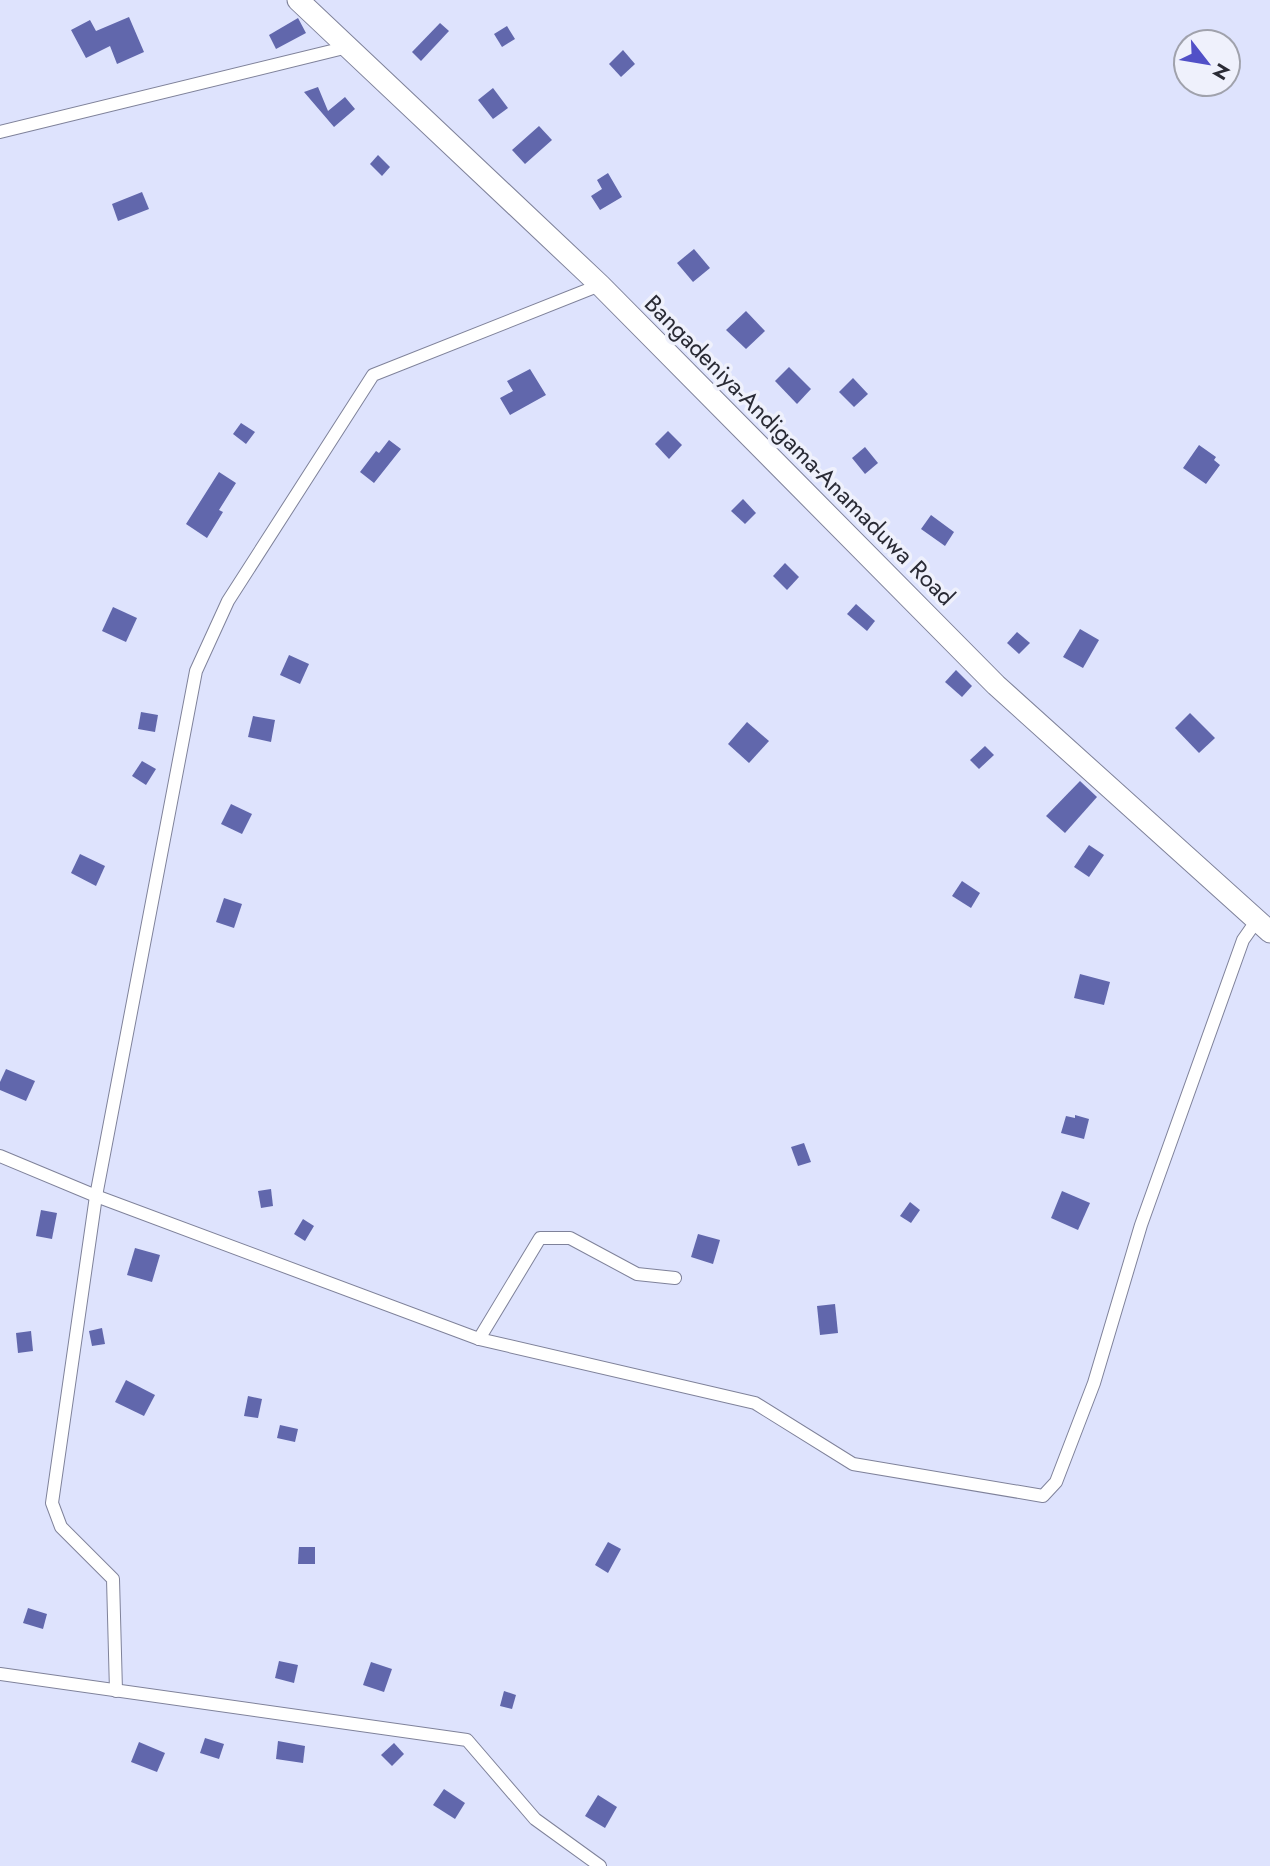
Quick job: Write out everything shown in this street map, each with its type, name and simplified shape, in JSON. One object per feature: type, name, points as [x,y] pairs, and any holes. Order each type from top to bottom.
[{"type":"main road","name":"Bangadeniya-Andigama-Anamaduwa Road","points":[[298,0],[600,285],[996,685],[1263,926]]},
{"type":"street","points":[[0,132],[348,47]]},
{"type":"street","points":[[116,1691],[113,1579],[61,1527],[52,1503],[96,1196],[196,671],[228,601],[373,375],[600,285]]},
{"type":"street","points":[[0,1156],[96,1196],[479,1339],[755,1403],[853,1465],[1043,1496],[1056,1482],[1094,1383],[1141,1225],[1243,940],[1263,926]]},
{"type":"street","points":[[479,1339],[540,1238],[570,1238],[637,1274],[675,1278]]},
{"type":"street","points":[[0,1674],[467,1740],[535,1819],[600,1866]]},
{"type":"building","points":[[129,17],[144,52],[117,64],[110,46],[86,58],[71,30],[90,20],[96,31]]},
{"type":"building","points":[[298,18],[306,33],[276,49],[269,35]]},
{"type":"building","points":[[440,23],[449,31],[421,61],[412,52]]},
{"type":"building","points":[[507,26],[515,39],[502,47],[494,34]]},
{"type":"building","points":[[623,50],[635,64],[621,77],[609,64]]},
{"type":"building","points":[[318,87],[328,111],[345,97],[355,109],[334,127],[304,92]]},
{"type":"building","points":[[493,88],[508,108],[493,119],[478,100]]},
{"type":"building","points":[[539,126],[552,140],[525,164],[512,150]]},
{"type":"building","points":[[378,155],[390,167],[382,176],[370,164]]},
{"type":"building","points":[[608,173],[622,197],[600,210],[591,196],[602,189],[597,180]]},
{"type":"building","points":[[142,192],[149,209],[118,221],[112,204]]},
{"type":"building","points":[[694,249],[710,268],[693,282],[677,263]]},
{"type":"building","points":[[746,311],[765,331],[746,349],[726,330]]},
{"type":"building","points":[[789,367],[811,389],[797,404],[775,381]]},
{"type":"building","points":[[530,369],[546,395],[510,415],[500,398],[513,391],[507,381]]},
{"type":"building","points":[[853,378],[868,394],[854,407],[839,392]]},
{"type":"building","points":[[241,423],[255,432],[246,444],[233,434]]},
{"type":"building","points":[[668,431],[682,445],[669,459],[655,444]]},
{"type":"building","points":[[389,440],[401,449],[374,483],[360,472],[376,451],[379,453]]},
{"type":"building","points":[[1199,445],[1216,457],[1214,460],[1220,465],[1206,484],[1183,468]]},
{"type":"building","points":[[865,447],[878,463],[865,474],[852,458]]},
{"type":"building","points":[[219,472],[236,483],[219,510],[223,512],[207,538],[186,524]]},
{"type":"building","points":[[743,499],[756,513],[745,524],[731,511]]},
{"type":"building","points":[[931,515],[954,532],[945,546],[921,529]]},
{"type":"building","points":[[785,563],[799,577],[787,590],[773,576]]},
{"type":"building","points":[[856,604],[875,621],[867,631],[847,614]]},
{"type":"building","points":[[113,607],[137,618],[126,642],[102,631]]},
{"type":"building","points":[[1080,629],[1099,640],[1083,668],[1063,657]]},
{"type":"building","points":[[1017,632],[1030,643],[1019,654],[1007,643]]},
{"type":"building","points":[[289,655],[309,664],[300,684],[280,675]]},
{"type":"building","points":[[956,670],[972,686],[962,697],[945,682]]},
{"type":"building","points":[[141,712],[158,715],[155,732],[138,729]]},
{"type":"building","points":[[1190,713],[1215,738],[1199,753],[1175,728]]},
{"type":"building","points":[[253,716],[275,720],[271,742],[248,737]]},
{"type":"building","points":[[747,722],[769,741],[749,763],[728,744]]},
{"type":"building","points":[[985,746],[994,755],[979,769],[970,760]]},
{"type":"building","points":[[142,761],[156,769],[146,785],[132,776]]},
{"type":"building","points":[[1080,781],[1097,797],[1065,833],[1046,816]]},
{"type":"building","points":[[231,804],[252,814],[242,834],[221,824]]},
{"type":"building","points":[[1089,845],[1104,855],[1089,877],[1074,867]]},
{"type":"building","points":[[80,854],[105,866],[96,886],[71,873]]},
{"type":"building","points":[[962,881],[980,893],[971,908],[952,896]]},
{"type":"building","points":[[224,898],[242,904],[234,928],[216,922]]},
{"type":"building","points":[[1080,974],[1110,982],[1104,1005],[1074,998]]},
{"type":"building","points":[[6,1069],[35,1081],[26,1101],[0,1090],[0,1082]]},
{"type":"building","points":[[1075,1115],[1089,1119],[1084,1139],[1061,1133],[1066,1116],[1075,1118]]},
{"type":"building","points":[[804,1143],[811,1162],[798,1166],[791,1147]]},
{"type":"building","points":[[271,1189],[273,1206],[261,1208],[258,1191]]},
{"type":"building","points":[[1062,1191],[1090,1203],[1078,1230],[1051,1218]]},
{"type":"building","points":[[910,1202],[920,1210],[911,1223],[900,1216]]},
{"type":"building","points":[[41,1210],[57,1213],[52,1239],[36,1236]]},
{"type":"building","points":[[303,1219],[314,1226],[305,1241],[294,1234]]},
{"type":"building","points":[[698,1234],[720,1240],[713,1264],[691,1257]]},
{"type":"building","points":[[135,1248],[160,1255],[152,1282],[127,1275]]},
{"type":"building","points":[[835,1304],[838,1333],[820,1335],[817,1306]]},
{"type":"building","points":[[102,1328],[105,1344],[92,1346],[89,1331]]},
{"type":"building","points":[[31,1331],[33,1351],[18,1353],[16,1333]]},
{"type":"building","points":[[126,1380],[155,1395],[144,1416],[115,1402]]},
{"type":"building","points":[[248,1396],[262,1399],[258,1418],[244,1416]]},
{"type":"building","points":[[280,1425],[298,1429],[295,1442],[277,1438]]},
{"type":"building","points":[[608,1542],[621,1549],[608,1573],[595,1565]]},
{"type":"building","points":[[299,1547],[315,1547],[315,1564],[298,1564]]},
{"type":"building","points":[[28,1608],[47,1614],[43,1629],[23,1623]]},
{"type":"building","points":[[279,1661],[298,1665],[294,1683],[275,1678]]},
{"type":"building","points":[[371,1662],[392,1669],[384,1692],[363,1685]]},
{"type":"building","points":[[504,1691],[516,1695],[512,1709],[500,1706]]},
{"type":"building","points":[[205,1738],[224,1744],[219,1759],[200,1753]]},
{"type":"building","points":[[278,1741],[305,1746],[303,1763],[276,1759]]},
{"type":"building","points":[[139,1742],[165,1753],[157,1772],[131,1762]]},
{"type":"building","points":[[394,1743],[404,1754],[392,1766],[381,1755]]},
{"type":"building","points":[[444,1789],[465,1803],[455,1819],[433,1805]]},
{"type":"building","points":[[598,1795],[617,1807],[605,1828],[585,1816]]}]
